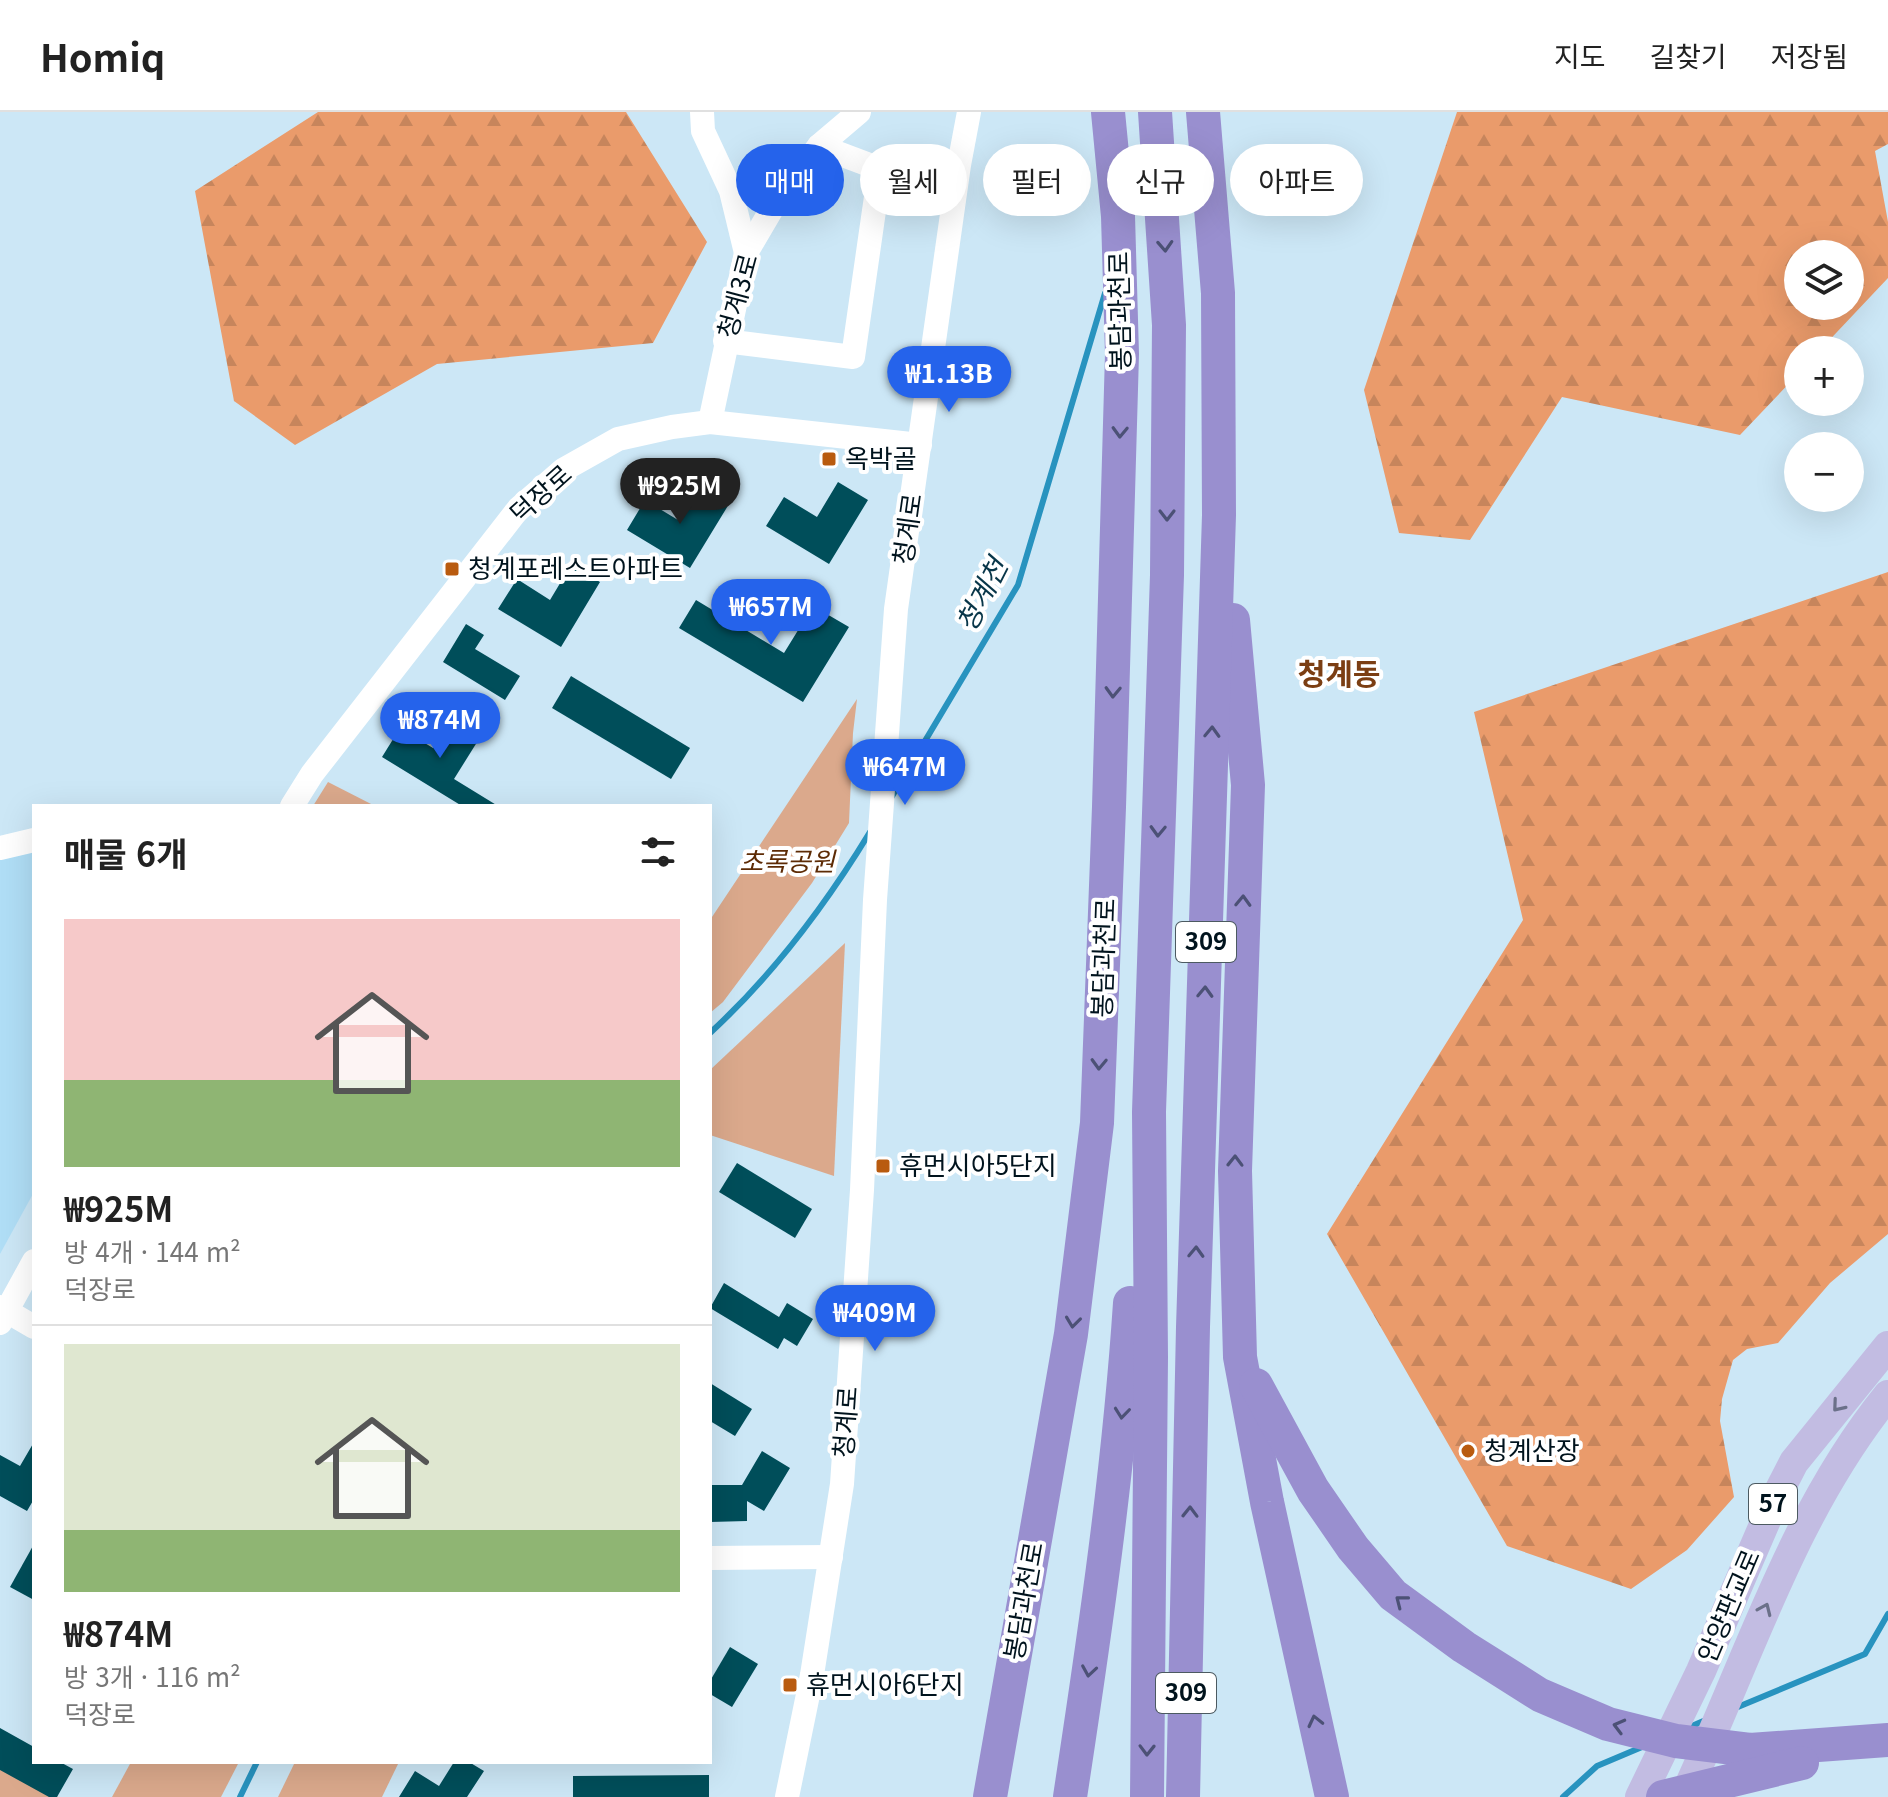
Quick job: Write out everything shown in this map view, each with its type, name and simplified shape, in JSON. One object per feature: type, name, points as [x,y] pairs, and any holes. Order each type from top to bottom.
[{"type":"highway","name":"봉담과천로","points":[[990,1797],[1071,1334],[1097,1123],[1122,354],[1118,216],[1108,112]]},
{"type":"highway","name":"봉담과천로","points":[[1147,1797],[1151,1357],[1149,1112],[1167,575],[1169,325],[1155,112]]},
{"type":"highway","name":"309","points":[[1183,1797],[1193,1312],[1219,515],[1218,293],[1203,112]]},
{"type":"highway","points":[[1219,515],[1237,648],[1248,785],[1235,1171],[1240,1357],[1267,1502],[1332,1797]]},
{"type":"highway","points":[[1070,1797],[1104,1571],[1125,1385],[1138,1178],[1149,1112]]},
{"type":"highway","points":[[1240,1357],[1313,1490],[1353,1548],[1393,1595],[1464,1647],[1540,1695],[1608,1724],[1676,1741],[1750,1750],[1888,1741]]},
{"type":"highway","points":[[1189,1590],[1206,1797]]},
{"type":"highway","points":[[1663,1797],[1888,1741]]},
{"type":"main road","name":"안양판교로","points":[[1640,1797],[1695,1684],[1794,1462],[1888,1346]]},
{"type":"main road","name":"안양판교로","points":[[1684,1797],[1792,1548],[1857,1433],[1888,1395]]},
{"type":"street","points":[[702,112],[703,131],[731,191],[746,253]]},
{"type":"street","name":"청계3로","points":[[821,144],[859,112]]},
{"type":"street","name":"청계로","points":[[787,1797],[812,1675],[842,1484],[860,1221],[875,900],[896,609],[969,112]]},
{"type":"street","points":[[725,341],[853,357],[880,169],[844,155]]},
{"type":"street","name":"청계3로","points":[[710,422],[746,253],[768,216]]},
{"type":"street","name":"덕장로","points":[[293,804],[318,766],[519,508],[563,470],[618,439],[710,422],[920,445]]},
{"type":"street","points":[[0,848],[32,840]]},
{"type":"street","points":[[32,1264],[2,1314],[32,1326]]},
{"type":"street","points":[[712,1558],[831,1557]]},
{"type":"shaded area","points":[[32,848],[32,1196],[0,1254],[0,856]]},
{"type":"green space","points":[[318,112],[626,112],[707,242],[653,343],[437,364],[295,445],[234,401],[195,191]]},
{"type":"green space","points":[[1457,112],[1888,112],[1888,144],[1875,151],[1888,222],[1888,278],[1864,303],[1864,240],[1784,240],[1784,320],[1848,320],[1833,336],[1784,336],[1784,389],[1740,435],[1562,397],[1470,540],[1399,533],[1364,390]]},
{"type":"green space","points":[[1888,572],[1888,1234],[1830,1283],[1778,1343],[1747,1349],[1733,1360],[1722,1399],[1720,1421],[1734,1497],[1687,1550],[1631,1589],[1507,1546],[1327,1234],[1523,920],[1474,712]]},
{"type":"green space","name":"초록공원","points":[[857,699],[849,823],[812,883],[723,1002],[712,1011],[712,917]]},
{"type":"green space","points":[[328,782],[371,804],[314,804]]},
{"type":"green space","points":[[845,943],[834,1176],[712,1136],[712,1068]]},
{"type":"green space","points":[[0,1758],[58,1797],[0,1797]]},
{"type":"green space","points":[[130,1764],[238,1764],[221,1797],[112,1797]]},
{"type":"green space","points":[[294,1764],[398,1764],[382,1797],[278,1797]]},
{"type":"building","points":[[838,482],[868,500],[829,564],[766,526],[784,497],[817,517]]},
{"type":"building","points":[[699,486],[729,504],[690,568],[627,530],[645,500],[678,520]]},
{"type":"building","points":[[571,565],[600,582],[561,647],[498,609],[517,579],[550,600]]},
{"type":"building","points":[[696,600],[784,653],[813,606],[849,627],[803,702],[679,628]]},
{"type":"building","points":[[466,624],[484,635],[475,649],[520,676],[505,700],[443,662]]},
{"type":"building","points":[[571,676],[690,748],[671,779],[552,708]]},
{"type":"building","points":[[454,713],[484,731],[454,779],[495,804],[459,804],[382,757],[400,728],[433,748]]},
{"type":"building","points":[[737,1163],[812,1209],[795,1238],[719,1192]]},
{"type":"building","points":[[724,1283],[779,1317],[787,1303],[813,1319],[797,1346],[784,1338],[778,1349],[712,1309]]},
{"type":"building","points":[[712,1384],[752,1409],[735,1436],[712,1422]]},
{"type":"building","points":[[32,1445],[32,1502],[27,1511],[0,1496],[0,1455],[20,1466]]},
{"type":"building","points":[[762,1451],[790,1468],[764,1511],[747,1501],[747,1521],[712,1522],[712,1485],[742,1485]]},
{"type":"building","points":[[32,1548],[32,1599],[10,1587]]},
{"type":"building","points":[[730,1647],[758,1664],[732,1707],[712,1695],[712,1678]]},
{"type":"building","points":[[0,1728],[32,1746],[32,1764],[64,1764],[73,1769],[57,1797],[49,1797],[0,1770]]},
{"type":"building","points":[[453,1764],[472,1764],[484,1771],[467,1797],[399,1797],[415,1771],[439,1786]]},
{"type":"building","points":[[709,1775],[709,1797],[573,1797],[573,1776]]},
{"type":"waterway","name":"청계천","points":[[891,798],[1018,585],[1105,293]]},
{"type":"waterway","name":"청계천","points":[[712,1031],[756,987],[797,938],[870,832]]},
{"type":"waterway","points":[[1733,1709],[1865,1654],[1888,1614]]},
{"type":"waterway","points":[[1685,1729],[1708,1719]]},
{"type":"waterway","points":[[1563,1797],[1597,1766],[1642,1747]]},
{"type":"waterway","name":"청계천","points":[[240,1797],[256,1764]]},
{"type":"place","name":"옥박골","points":[[829,459]]},
{"type":"place","name":"청계포레스트아파트","points":[[452,569]]},
{"type":"place","name":"휴먼시아5단지","points":[[883,1166]]},
{"type":"place","name":"청계산장","points":[[1468,1451]]},
{"type":"place","name":"휴먼시아6단지","points":[[790,1685]]},
{"type":"district","name":"청계동","points":[[1339,675]]}]
